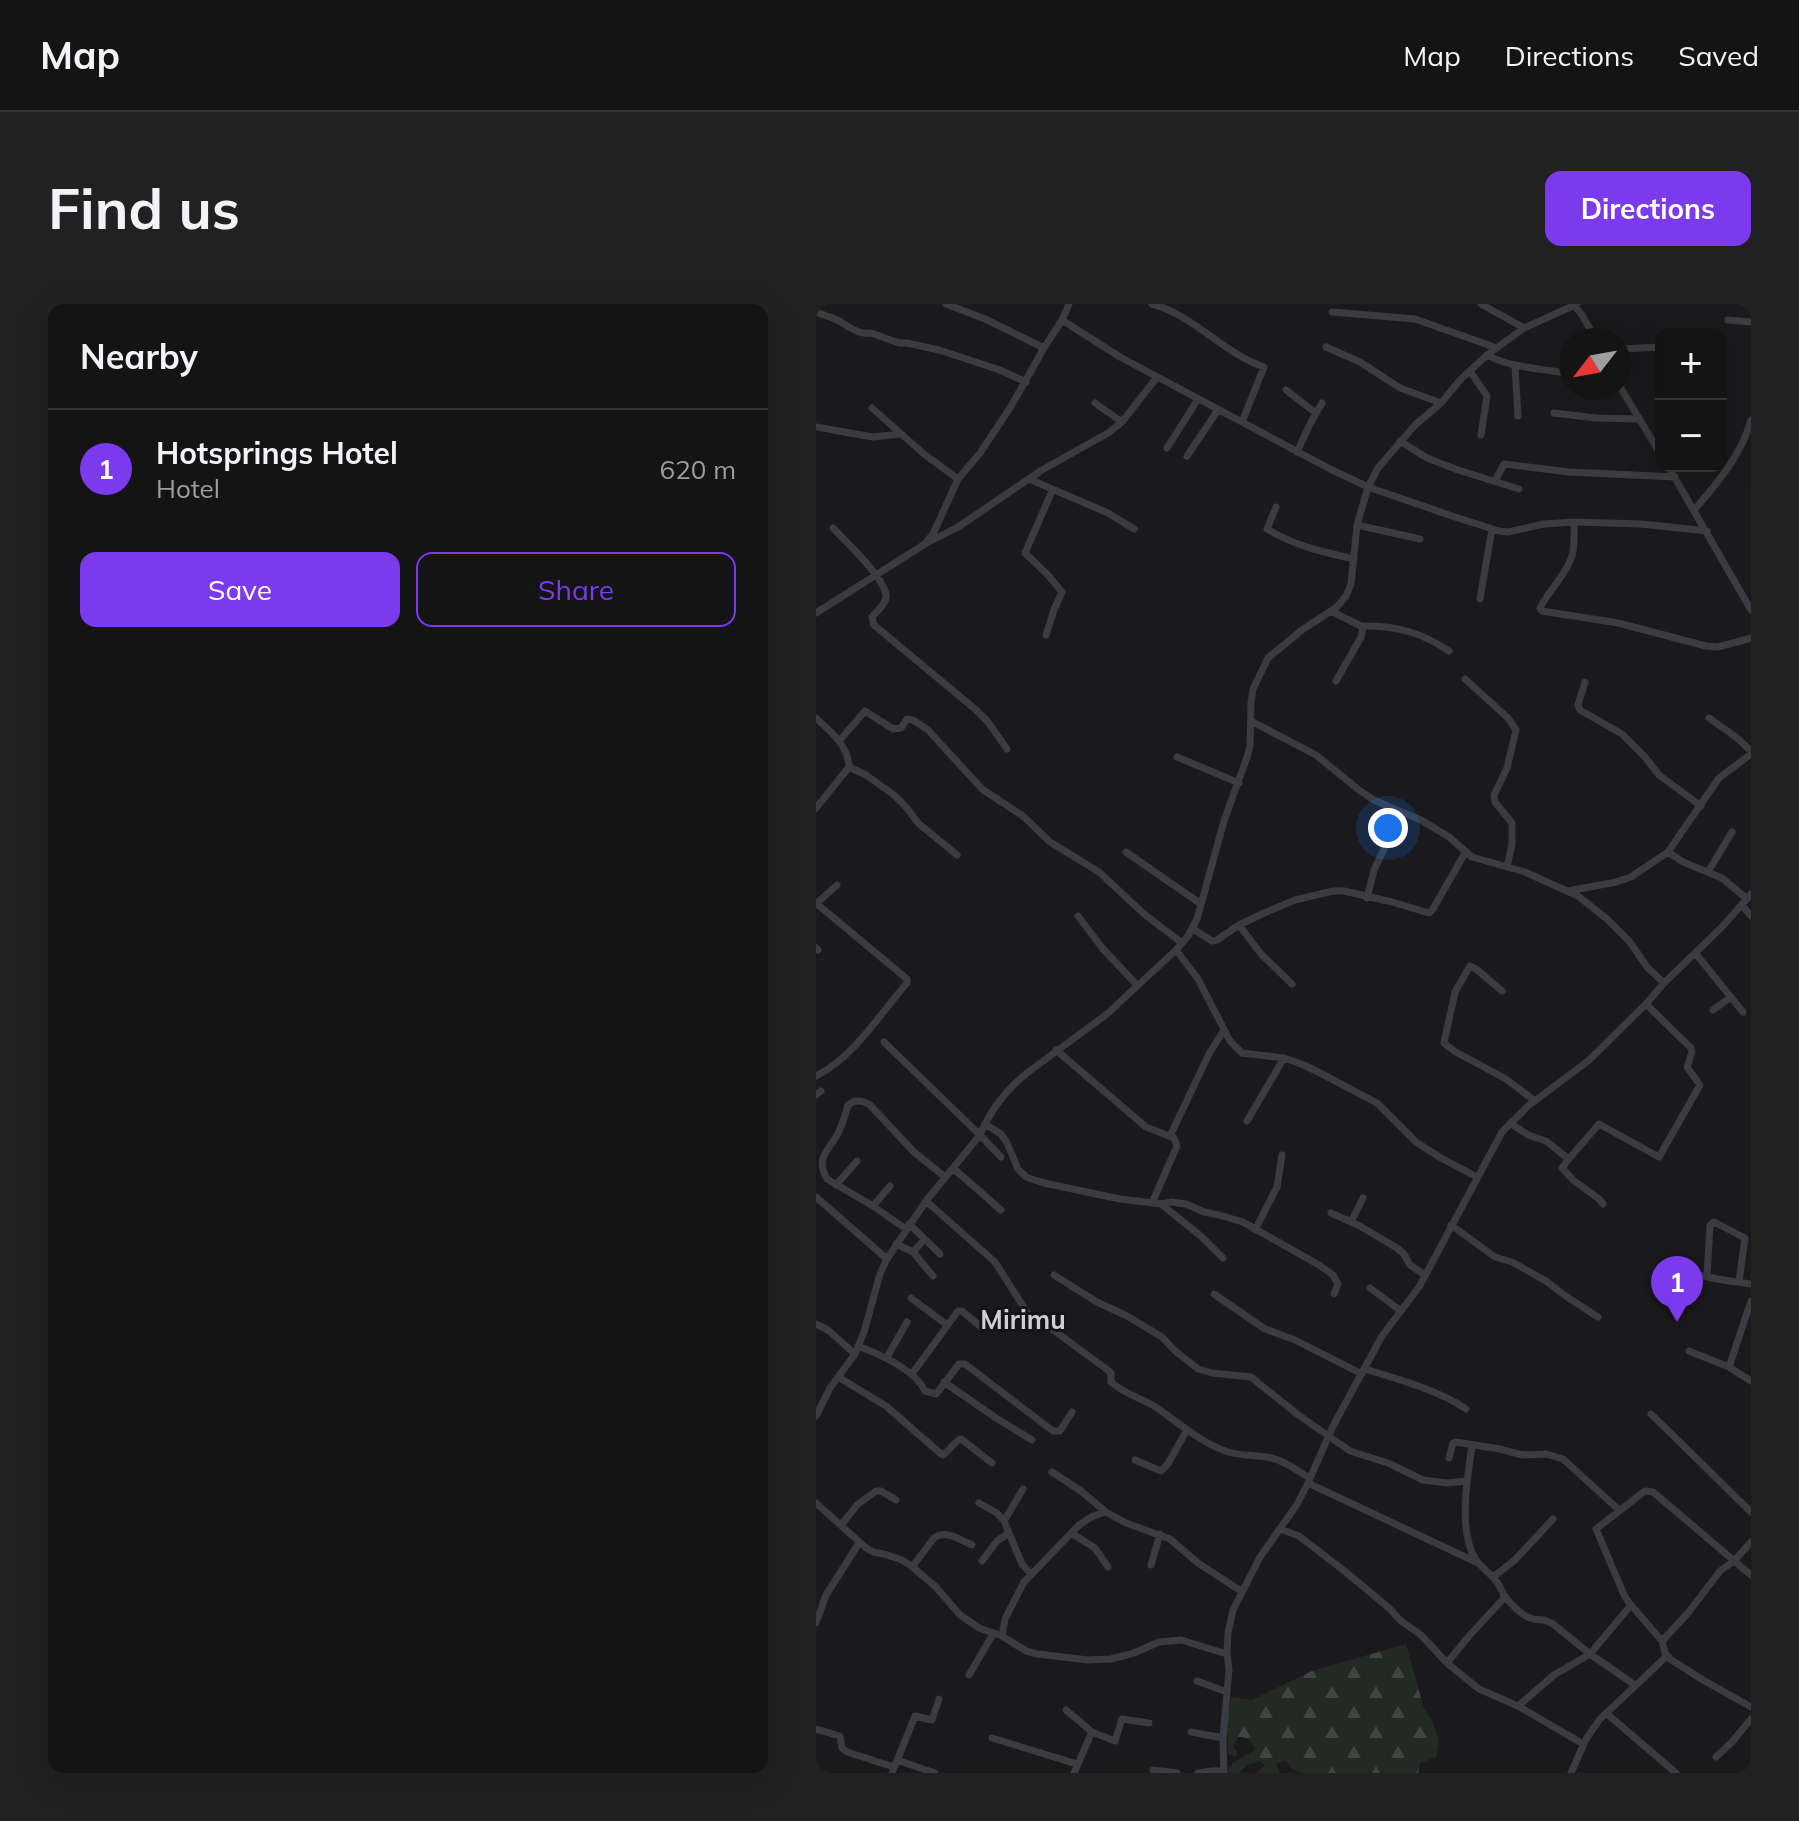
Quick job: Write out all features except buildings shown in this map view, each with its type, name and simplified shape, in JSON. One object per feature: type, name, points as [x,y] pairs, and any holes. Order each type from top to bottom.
[{"type":"street","points":[[946,304],[1044,348]]},
{"type":"street","points":[[925,544],[933,534],[958,479],[993,435],[1069,304]]},
{"type":"street","points":[[1152,304],[1163,307],[1264,367],[1242,422]]},
{"type":"street","points":[[1481,304],[1524,328]]},
{"type":"street","points":[[816,1416],[856,1350],[887,1259],[926,1201],[980,1135],[1014,1083],[1096,1022],[1179,946],[1193,929],[1224,821],[1250,746],[1253,689],[1268,658],[1337,607],[1346,596],[1351,584],[1357,525],[1368,487],[1378,468],[1400,441],[1470,371],[1524,328],[1575,305],[1589,328]]},
{"type":"street","points":[[816,312],[857,332],[939,350],[1026,382]]},
{"type":"street","points":[[1332,312],[1415,319],[1497,348]]},
{"type":"street","points":[[1062,320],[1120,357],[1368,487],[1492,529],[1508,532],[1544,524],[1574,522],[1641,524],[1707,531]]},
{"type":"street","points":[[1728,320],[1751,322]]},
{"type":"street","points":[[1326,347],[1360,362],[1400,388],[1441,403]]},
{"type":"street","points":[[1631,348],[1655,347]]},
{"type":"street","points":[[1487,355],[1515,366],[1559,372]]},
{"type":"street","points":[[1515,366],[1518,416]]},
{"type":"street","points":[[1470,371],[1487,396],[1481,435]]},
{"type":"street","points":[[816,613],[1108,433],[1122,422],[1157,377]]},
{"type":"street","points":[[1286,390],[1316,413]]},
{"type":"street","points":[[1167,448],[1198,399]]},
{"type":"street","points":[[1627,400],[1655,446]]},
{"type":"street","points":[[1095,403],[1122,422]]},
{"type":"street","points":[[1297,452],[1322,403]]},
{"type":"street","points":[[872,408],[958,479]]},
{"type":"street","points":[[1187,456],[1218,410]]},
{"type":"street","points":[[1554,413],[1638,419]]},
{"type":"street","points":[[1694,510],[1720,481],[1750,430],[1751,420]]},
{"type":"street","points":[[816,427],[873,437],[901,434]]},
{"type":"street","points":[[1400,441],[1427,458],[1519,489]]},
{"type":"street","points":[[1495,481],[1504,464],[1569,472],[1675,477]]},
{"type":"street","points":[[1672,472],[1751,610]]},
{"type":"street","points":[[1029,479],[1108,513],[1134,529]]},
{"type":"street","points":[[1046,635],[1062,592],[1025,550],[1052,491]]},
{"type":"street","points":[[1276,507],[1267,529],[1296,545],[1354,559]]},
{"type":"street","points":[[1574,522],[1571,559],[1545,598],[1540,608],[1542,611],[1618,623],[1706,646],[1727,646],[1751,638]]},
{"type":"street","points":[[1357,525],[1420,539]]},
{"type":"street","points":[[833,528],[876,576],[886,596],[872,617],[874,625],[975,709],[1007,749]]},
{"type":"street","points":[[1480,599],[1492,529]]},
{"type":"street","points":[[1331,611],[1361,626],[1398,627],[1449,651]]},
{"type":"street","points":[[1336,681],[1361,637],[1361,626]]},
{"type":"street","points":[[1465,679],[1508,718],[1516,730],[1507,768],[1494,795],[1495,802],[1512,823],[1507,867]]},
{"type":"street","points":[[1585,682],[1578,705],[1580,710],[1622,734],[1659,775],[1701,806]]},
{"type":"street","points":[[839,741],[865,711],[893,729],[901,728],[907,719],[920,724],[982,789],[1023,816],[1050,842],[1099,872],[1179,946],[1230,1041],[1242,1053],[1284,1058],[1304,1065],[1377,1103],[1416,1142],[1477,1177]]},
{"type":"street","points":[[816,718],[839,741],[849,759],[849,767],[816,808]]},
{"type":"street","points":[[1568,891],[1631,877],[1668,852],[1719,778],[1751,753],[1736,737],[1709,718]]},
{"type":"street","points":[[1251,721],[1316,755],[1374,800],[1421,820],[1449,837],[1472,857],[1525,872],[1578,896],[1630,942],[1643,963],[1664,983]]},
{"type":"street","points":[[1177,757],[1239,783]]},
{"type":"street","points":[[849,767],[894,795],[918,823],[957,855]]},
{"type":"street","points":[[1367,898],[1374,870],[1399,811]]},
{"type":"street","points":[[1708,872],[1732,832]]},
{"type":"street","points":[[1126,852],[1201,904]]},
{"type":"street","points":[[1668,852],[1676,859],[1722,878],[1747,900],[1751,916]]},
{"type":"street","points":[[1193,929],[1212,941],[1217,940],[1239,925],[1295,900],[1337,891],[1429,913],[1465,853]]},
{"type":"street","points":[[816,1076],[843,1057],[907,983],[906,976],[816,904],[837,885]]},
{"type":"street","points":[[1198,1773],[1224,1772],[1228,1633],[1241,1591],[1260,1557],[1296,1506],[1328,1435],[1382,1336],[1419,1287],[1502,1132],[1535,1101],[1588,1061],[1747,900]]},
{"type":"street","points":[[1078,916],[1103,949],[1137,985]]},
{"type":"street","points":[[1239,925],[1261,954],[1292,984]]},
{"type":"street","points":[[1696,954],[1743,1012]]},
{"type":"street","points":[[1502,991],[1470,966],[1455,992],[1444,1043],[1506,1079],[1535,1101]]},
{"type":"street","points":[[1713,1010],[1731,997]]},
{"type":"street","points":[[1603,1204],[1562,1168],[1568,1160],[1599,1124],[1660,1157],[1700,1085],[1687,1067],[1691,1048],[1646,1004]]},
{"type":"street","points":[[1170,1136],[1209,1054],[1224,1030]]},
{"type":"street","points":[[884,1042],[1001,1157]]},
{"type":"street","points":[[1056,1050],[1146,1127],[1174,1138],[1177,1146],[1156,1204]]},
{"type":"street","points":[[1247,1121],[1284,1058]]},
{"type":"street","points":[[823,1156],[837,1136],[848,1105],[863,1101],[914,1152],[945,1177]]},
{"type":"street","points":[[1510,1123],[1528,1135],[1546,1141],[1568,1160]]},
{"type":"street","points":[[985,1124],[1001,1134],[1018,1169],[1026,1177],[1065,1188],[1156,1204],[1186,1204],[1243,1222],[1333,1275],[1338,1282],[1334,1294]]},
{"type":"street","points":[[816,1148],[823,1156],[827,1179],[907,1227],[940,1254]]},
{"type":"street","points":[[1255,1230],[1277,1187],[1282,1155]]},
{"type":"street","points":[[836,1185],[857,1161]]},
{"type":"street","points":[[953,1168],[1001,1210]]},
{"type":"street","points":[[873,1206],[890,1186]]},
{"type":"street","points":[[816,1197],[887,1259]]},
{"type":"street","points":[[1351,1222],[1363,1198]]},
{"type":"street","points":[[926,1201],[995,1262],[1028,1314],[1109,1371],[1112,1383],[1222,1450],[1286,1463],[1309,1480],[1478,1563],[1499,1584],[1505,1597],[1532,1619],[1553,1624],[1635,1685]]},
{"type":"street","points":[[1156,1204],[1202,1237],[1223,1258]]},
{"type":"street","points":[[1331,1213],[1397,1248],[1410,1265],[1425,1275]]},
{"type":"street","points":[[1707,1276],[1710,1225],[1714,1222],[1745,1238],[1739,1282]]},
{"type":"street","points":[[1451,1225],[1495,1257],[1512,1262],[1546,1281],[1598,1317]]},
{"type":"street","points":[[913,1252],[924,1240]]},
{"type":"street","points":[[896,1244],[913,1252],[933,1276]]},
{"type":"street","points":[[1694,1274],[1751,1284]]},
{"type":"street","points":[[1054,1275],[1162,1337],[1198,1369],[1251,1377],[1350,1451],[1388,1463],[1423,1480],[1447,1483],[1467,1481]]},
{"type":"street","points":[[1370,1288],[1401,1311]]},
{"type":"street","points":[[1214,1294],[1265,1329],[1364,1372],[1419,1387],[1466,1409]]},
{"type":"street","points":[[911,1298],[947,1325]]},
{"type":"street","points":[[1729,1367],[1751,1301]]},
{"type":"street","points":[[912,1374],[956,1312],[960,1310],[981,1327]]},
{"type":"street","points":[[887,1357],[907,1322]]},
{"type":"street","points":[[816,1324],[856,1350],[887,1357],[912,1374],[925,1391],[936,1394],[959,1364],[965,1364],[1053,1431],[1060,1431],[1072,1412]]},
{"type":"street","points":[[1689,1351],[1729,1367],[1751,1381]]},
{"type":"street","points":[[838,1377],[886,1406],[943,1455],[961,1439],[992,1463]]},
{"type":"street","points":[[944,1382],[1032,1440]]},
{"type":"street","points":[[1651,1414],[1751,1512]]},
{"type":"street","points":[[1135,1460],[1161,1471],[1187,1430]]},
{"type":"street","points":[[1449,1458],[1454,1442],[1522,1455],[1557,1456],[1619,1510]]},
{"type":"street","points":[[1472,1445],[1465,1500],[1467,1536],[1478,1563]]},
{"type":"street","points":[[1052,1472],[1106,1512],[1170,1539],[1205,1568],[1241,1591]]},
{"type":"street","points":[[1004,1521],[1023,1489]]},
{"type":"street","points":[[841,1525],[858,1504],[876,1491],[896,1500]]},
{"type":"street","points":[[1751,1575],[1653,1492],[1645,1491],[1596,1529],[1625,1597],[1662,1641],[1667,1656],[1751,1707]]},
{"type":"street","points":[[816,1503],[859,1543],[873,1552],[902,1560],[912,1567],[936,1587],[960,1615],[1026,1651],[1088,1660],[1111,1659],[1170,1640],[1191,1642],[1227,1654]]},
{"type":"street","points":[[979,1503],[997,1513],[1004,1521],[1022,1564],[1031,1574]]},
{"type":"street","points":[[969,1675],[998,1635],[1024,1582],[1071,1533],[1093,1516],[1106,1512]]},
{"type":"street","points":[[1493,1577],[1515,1560],[1553,1519]]},
{"type":"street","points":[[1280,1529],[1299,1536],[1347,1573],[1479,1689],[1518,1706],[1583,1744]]},
{"type":"street","points":[[982,1561],[990,1548],[1009,1533]]},
{"type":"street","points":[[1071,1533],[1095,1548],[1108,1567]]},
{"type":"street","points":[[1151,1565],[1160,1534]]},
{"type":"street","points":[[912,1567],[939,1535],[951,1535],[972,1545]]},
{"type":"street","points":[[1662,1641],[1720,1571],[1751,1542]]},
{"type":"street","points":[[816,1623],[826,1595],[859,1543]]},
{"type":"street","points":[[1447,1663],[1505,1597]]},
{"type":"street","points":[[1518,1706],[1554,1675],[1590,1654],[1631,1605]]},
{"type":"street","points":[[1573,1772],[1592,1729],[1667,1656]]},
{"type":"street","points":[[1197,1681],[1227,1692]]},
{"type":"street","points":[[894,1767],[915,1716],[932,1720],[939,1699]]},
{"type":"street","points":[[1066,1710],[1092,1732],[1115,1741],[1122,1719],[1149,1723]]},
{"type":"street","points":[[1606,1713],[1676,1773]]},
{"type":"street","points":[[1716,1757],[1751,1719]]},
{"type":"street","points":[[816,1729],[840,1736],[842,1748],[847,1752],[894,1767],[935,1773]]},
{"type":"street","points":[[1074,1773],[1092,1732]]},
{"type":"street","points":[[1191,1732],[1223,1738]]},
{"type":"street","points":[[992,1738],[1077,1764]]},
{"type":"street","points":[[1153,1770],[1177,1773]]},
{"type":"green space","points":[[1406,1644],[1424,1709],[1439,1739],[1436,1757],[1420,1763],[1418,1773],[1301,1773],[1292,1769],[1286,1760],[1276,1764],[1280,1773],[1255,1773],[1265,1766],[1261,1761],[1246,1765],[1239,1773],[1229,1773],[1228,1769],[1233,1763],[1255,1750],[1249,1740],[1238,1737],[1233,1747],[1237,1751],[1236,1757],[1228,1754],[1227,1722],[1231,1697],[1252,1700],[1312,1671]]},
{"type":"place","name":"Hotsprings Hotel","points":[[1677,1322]]},
{"type":"district","name":"Mirimu","points":[[1023,1320]]}]
